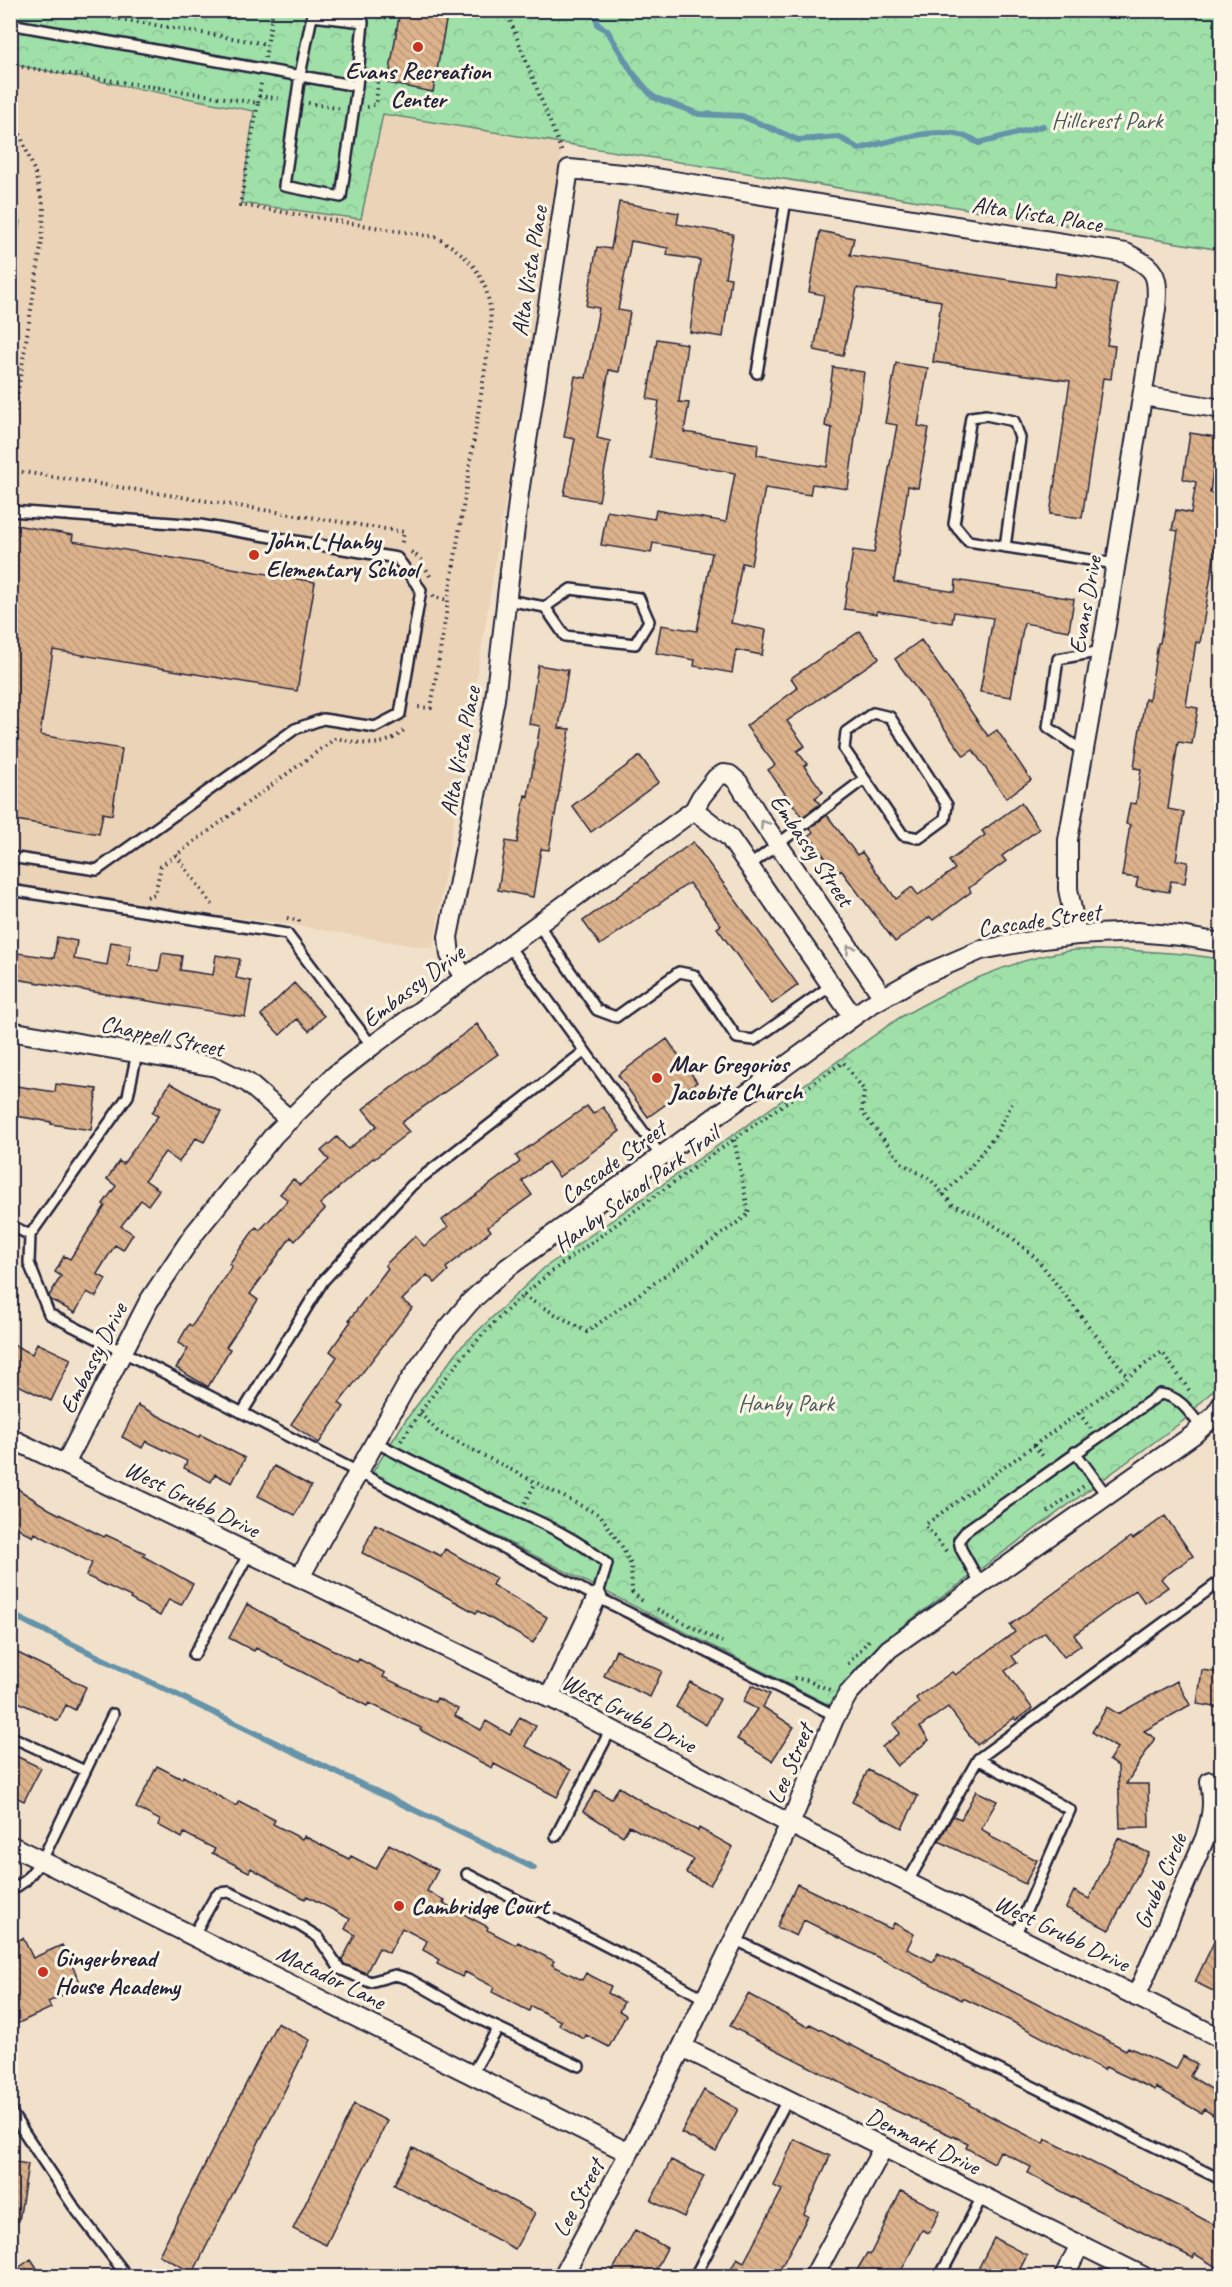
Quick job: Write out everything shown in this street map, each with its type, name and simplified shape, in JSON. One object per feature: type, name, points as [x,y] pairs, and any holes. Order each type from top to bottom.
[{"type":"street","name":"Alta Vista Place","points":[[464,977],[450,955],[448,937],[495,699],[521,481],[569,169],[643,176],[1126,253],[1146,263],[1158,282]]},
{"type":"street","name":"Evans Drive","points":[[1077,935],[1068,889],[1068,840],[1102,651],[1143,396],[1158,282]]},
{"type":"street","points":[[1143,396],[1221,409]]},
{"type":"street","name":"Embassy Street","points":[[694,810],[716,778],[723,774],[730,775],[738,782],[777,844],[883,997]]},
{"type":"street","points":[[694,810],[729,837],[853,1017]]},
{"type":"street","name":"Embassy Drive","points":[[65,1464],[149,1301],[194,1234],[274,1135],[335,1075],[372,1046],[694,810]]},
{"type":"street","name":"Cascade Street","points":[[300,1577],[408,1383],[438,1340],[470,1302],[507,1268],[853,1017],[922,975],[981,950],[1077,935],[1137,932],[1221,943]]},
{"type":"street","name":"Chappell Street","points":[[10,1031],[216,1067],[248,1083],[290,1120]]},
{"type":"street","name":"Lee Street","points":[[563,2277],[682,2047],[790,1824],[836,1716],[848,1694],[890,1649],[1202,1428],[1214,1416],[1221,1404]]},
{"type":"street","name":"West Grubb Drive","points":[[10,1438],[549,1698],[790,1824],[1221,2039]]},
{"type":"street","points":[[549,1698],[597,1598]]},
{"type":"street","name":"Grubb Circle","points":[[1136,1997],[1205,1838],[1213,1803],[1210,1781]]},
{"type":"street","name":"Matador Lane","points":[[10,1845],[629,2153]]},
{"type":"street","name":"Denmark Drive","points":[[682,2047],[1143,2277]]},
{"type":"street","points":[[814,2277],[884,2148]]},
{"type":"street","points":[[1064,2277],[1080,2245]]},
{"type":"lane","points":[[312,15],[363,22],[357,86],[341,197],[284,186],[300,75],[312,15]]},
{"type":"lane","points":[[10,24],[357,86]]},
{"type":"lane","points":[[757,373],[786,200]]},
{"type":"lane","points":[[1005,547],[1020,438],[1014,421],[986,415],[970,417],[954,524],[968,541],[1005,547],[1116,564]]},
{"type":"lane","points":[[10,511],[200,525],[397,558],[421,590],[400,714],[375,727],[323,719],[295,729],[97,870],[10,857]]},
{"type":"lane","points":[[507,600],[545,607],[565,636],[635,644],[650,621],[639,598],[571,589],[545,607]]},
{"type":"lane","points":[[1084,752],[1048,727],[1058,659],[1102,651]]},
{"type":"lane","points":[[873,713],[890,717],[947,805],[945,819],[919,838],[903,835],[864,778],[844,749],[846,732],[873,713]]},
{"type":"lane","points":[[749,866],[864,778]]},
{"type":"lane","points":[[10,890],[287,934],[372,1046]]},
{"type":"lane","points":[[538,924],[597,1010],[616,1017],[679,972],[694,975],[737,1038],[754,1040],[832,985]]},
{"type":"lane","points":[[508,945],[661,1156]]},
{"type":"lane","points":[[242,1413],[323,1281],[412,1185],[585,1051]]},
{"type":"lane","points":[[137,1053],[128,1096],[30,1235],[29,1263],[49,1314],[358,1472],[597,1598],[836,1716]]},
{"type":"lane","points":[[10,1225],[30,1235]]},
{"type":"lane","points":[[981,1585],[961,1549],[959,1540],[967,1530],[1096,1437],[1160,1394],[1168,1395],[1179,1401],[1202,1428]]},
{"type":"lane","points":[[375,1442],[591,1550],[607,1564],[597,1598]]},
{"type":"lane","points":[[1075,1452],[1107,1496]]},
{"type":"lane","points":[[194,1655],[249,1553]]},
{"type":"lane","points":[[907,1883],[978,1759],[1221,1580]]},
{"type":"lane","points":[[10,1891],[25,1881],[42,1860],[113,1714]]},
{"type":"lane","points":[[556,1836],[611,1729]]},
{"type":"lane","points":[[10,1736],[85,1771]]},
{"type":"lane","points":[[978,1759],[1070,1810],[1015,1936]]},
{"type":"lane","points":[[467,1874],[705,1999]]},
{"type":"lane","points":[[193,1936],[219,1893],[229,1892],[297,1924],[318,1937],[340,1968],[370,1982],[394,1976],[409,1979],[477,2018],[579,2066]]},
{"type":"lane","points":[[734,1939],[1221,2180]]},
{"type":"lane","points":[[472,2074],[498,2028]]},
{"type":"lane","points":[[695,2277],[787,2100]]},
{"type":"lane","points":[[10,2111],[74,2207],[126,2277]]},
{"type":"lane","points":[[940,2277],[982,2197]]},
{"type":"path","points":[[66,10],[267,44]]},
{"type":"path","points":[[506,10],[569,169]]},
{"type":"path","points":[[10,65],[258,103],[240,205],[420,233],[448,244],[471,263],[487,291],[492,322],[431,708],[417,707],[414,716]]},
{"type":"path","points":[[10,441],[42,241],[44,208],[34,170],[12,111],[16,66]]},
{"type":"path","points":[[10,484],[12,470],[404,532],[401,546],[421,559],[433,583]]},
{"type":"path","points":[[433,589],[434,597],[448,600]]},
{"type":"path","points":[[138,895],[149,897],[155,894],[161,866],[336,738],[366,745],[376,744],[394,738],[408,725]]},
{"type":"path","name":"Hanby School Park Trail","points":[[395,1452],[420,1413],[455,1368],[523,1296],[552,1272],[843,1062],[864,1090],[862,1112],[894,1156],[903,1164],[930,1179],[953,1205],[972,1212],[1008,1234],[1038,1260],[1128,1377]]},
{"type":"path","points":[[943,1195],[971,1166],[996,1134],[1012,1104]]},
{"type":"path","points":[[523,1296],[587,1332],[749,1214],[734,1139]]},
{"type":"path","points":[[420,1413],[438,1432],[601,1516],[632,1565],[632,1592],[642,1602],[719,1639],[728,1647]]},
{"type":"path","points":[[1078,1413],[1096,1437]]},
{"type":"path","points":[[520,1514],[536,1482]]},
{"type":"path","points":[[785,1677],[806,1680],[830,1690]]},
{"type":"shaded area","name":"John L Hanby Elementary School","points":[[11,64],[255,111],[241,203],[361,219],[382,114],[563,143],[433,949],[275,922],[11,891]]},
{"type":"green space","name":"Hillcrest Park","points":[[10,11],[1221,11],[1221,250],[383,114],[361,219],[241,203],[254,111],[11,64]]},
{"type":"green space","points":[[10,219],[20,221],[11,286]]},
{"type":"green space","name":"Hanby Park","points":[[1074,950],[1127,950],[1221,959],[1221,1382],[1183,1421],[882,1641],[856,1669],[835,1708],[372,1473],[405,1421],[460,1348],[544,1268],[899,1018],[959,986],[1022,961]]},
{"type":"building","name":"Evans Recreation Center","points":[[400,10],[448,10],[433,92],[388,83]]},
{"type":"building","points":[[619,202],[679,213],[677,224],[733,234],[725,277],[731,278],[723,337],[690,332],[700,260],[667,255],[668,248],[631,241],[618,310],[630,312],[619,372],[609,370],[597,438],[610,441],[599,501],[564,495],[575,439],[564,437],[575,376],[586,378],[599,308],[586,306],[597,247],[611,249]]},
{"type":"building","points":[[820,231],[854,238],[850,255],[1054,287],[1056,273],[1117,283],[1107,345],[1115,346],[1111,379],[1103,378],[1082,518],[1050,514],[1070,381],[933,362],[941,301],[857,288],[843,356],[814,350],[824,295],[809,292]]},
{"type":"building","points":[[657,339],[687,344],[679,402],[689,403],[684,432],[758,444],[757,455],[827,467],[832,428],[825,426],[833,367],[864,372],[848,489],[812,484],[810,495],[765,488],[751,565],[742,563],[731,623],[766,630],[762,655],[736,650],[732,673],[694,666],[695,660],[656,653],[661,625],[697,631],[712,553],[653,543],[651,553],[601,545],[607,511],[654,519],[656,510],[726,522],[735,473],[650,458],[659,401],[647,399]]},
{"type":"building","points":[[896,363],[928,368],[918,426],[929,428],[918,488],[908,486],[894,582],[955,592],[956,580],[1074,599],[1069,631],[1024,623],[1011,697],[980,692],[993,618],[954,612],[952,623],[877,611],[877,614],[844,609],[853,550],[874,553],[897,425],[885,423]]},
{"type":"building","points":[[1190,433],[1221,438],[1221,463],[1214,462],[1210,493],[1221,495],[1221,540],[1217,539],[1200,643],[1196,642],[1186,706],[1198,708],[1192,744],[1178,742],[1168,809],[1184,812],[1176,860],[1188,862],[1185,883],[1171,881],[1169,892],[1136,887],[1138,878],[1122,876],[1130,825],[1126,824],[1130,803],[1136,804],[1141,769],[1134,768],[1137,746],[1145,699],[1149,700],[1158,643],[1160,643],[1178,531],[1172,530],[1176,510],[1191,513],[1196,482],[1183,479]]},
{"type":"building","points":[[10,524],[73,535],[72,541],[315,582],[297,691],[53,650],[40,735],[122,749],[112,815],[103,813],[99,834],[10,819]]},
{"type":"building","points":[[860,631],[879,658],[787,721],[805,746],[797,751],[807,764],[804,766],[823,792],[815,798],[820,804],[802,817],[768,770],[775,765],[746,726],[798,688],[791,678]]},
{"type":"building","points":[[921,640],[988,736],[997,730],[1031,780],[1006,798],[973,750],[964,756],[895,659]]},
{"type":"building","points":[[538,665],[568,670],[559,728],[570,729],[549,850],[541,849],[533,897],[498,890],[506,841],[517,843],[525,795],[528,796],[540,726],[529,724]]},
{"type":"building","points":[[640,756],[659,782],[591,832],[572,806]]},
{"type":"building","points":[[1021,803],[1039,829],[1002,856],[1006,861],[969,888],[971,892],[933,920],[930,917],[895,942],[841,870],[837,874],[809,835],[813,832],[810,828],[827,815],[857,855],[862,852],[896,899],[912,887],[918,895],[955,869],[949,861],[985,835],[982,831]]},
{"type":"building","points":[[693,842],[798,985],[772,1004],[717,928],[721,925],[689,883],[600,945],[583,921]]},
{"type":"building","points":[[57,937],[77,941],[74,959],[107,965],[111,942],[131,945],[128,966],[159,971],[162,953],[182,956],[180,970],[213,975],[216,955],[240,959],[236,978],[251,981],[245,1017],[10,978],[10,952],[54,958]]},
{"type":"building","points":[[294,983],[324,1016],[309,1031],[297,1019],[280,1035],[261,1015]]},
{"type":"building","points":[[477,1024],[498,1054],[401,1123],[409,1132],[373,1158],[320,1204],[325,1209],[295,1241],[291,1237],[250,1294],[258,1300],[226,1347],[230,1349],[208,1387],[176,1368],[188,1349],[178,1343],[189,1324],[192,1326],[232,1266],[229,1264],[256,1227],[260,1230],[288,1200],[280,1194],[293,1179],[300,1185],[329,1160],[321,1151],[337,1137],[348,1149],[377,1126],[363,1109]]},
{"type":"building","name":"Mar Gregorios Jacobite Church","points":[[667,1039],[697,1082],[648,1117],[618,1075]]},
{"type":"building","points":[[170,1083],[221,1112],[204,1142],[196,1138],[179,1162],[165,1152],[145,1180],[159,1190],[148,1205],[141,1200],[121,1226],[133,1234],[123,1250],[115,1245],[97,1274],[106,1279],[96,1297],[87,1292],[75,1313],[51,1300],[49,1296],[61,1276],[55,1272],[64,1256],[70,1259],[105,1206],[103,1204],[116,1186],[107,1179],[119,1161],[123,1164],[158,1116],[152,1113]]},
{"type":"building","points":[[56,1084],[97,1089],[91,1130],[10,1115],[10,1085],[55,1092]]},
{"type":"building","points":[[587,1106],[593,1114],[603,1107],[620,1131],[559,1177],[548,1162],[522,1181],[532,1195],[488,1227],[491,1231],[446,1268],[448,1271],[435,1283],[427,1275],[402,1300],[412,1308],[339,1403],[344,1407],[319,1443],[291,1424],[337,1357],[330,1351],[351,1321],[349,1320],[388,1268],[385,1265],[415,1236],[424,1246],[448,1227],[442,1220],[520,1162],[516,1156]]},
{"type":"building","points":[[10,1343],[32,1354],[37,1343],[71,1359],[51,1401],[10,1381]]},
{"type":"building","points":[[138,1405],[245,1458],[232,1483],[215,1474],[211,1482],[184,1468],[187,1461],[146,1441],[142,1448],[122,1437]]},
{"type":"building","points":[[274,1466],[311,1486],[295,1515],[258,1496]]},
{"type":"building","points":[[10,1484],[49,1509],[104,1537],[106,1535],[145,1553],[143,1556],[193,1584],[181,1605],[169,1599],[160,1616],[130,1599],[131,1597],[86,1576],[92,1563],[35,1533],[33,1537],[10,1523]]},
{"type":"building","points":[[1165,1516],[1193,1556],[1161,1579],[1168,1587],[1145,1603],[1136,1590],[1074,1635],[1081,1645],[1064,1657],[1045,1632],[1012,1656],[1017,1663],[1005,1671],[1032,1708],[977,1745],[948,1707],[920,1727],[929,1740],[897,1766],[882,1747],[900,1733],[893,1724],[919,1703],[916,1698],[952,1672],[955,1675],[1015,1632],[1010,1625],[1131,1537],[1133,1539]]},
{"type":"building","points":[[375,1524],[441,1556],[445,1549],[496,1578],[492,1585],[547,1617],[533,1643],[478,1611],[476,1613],[362,1553]]},
{"type":"building","points":[[247,1604],[357,1662],[359,1659],[385,1673],[383,1677],[435,1702],[437,1698],[458,1709],[455,1716],[481,1730],[486,1721],[510,1735],[520,1717],[536,1726],[525,1746],[571,1770],[557,1797],[494,1764],[492,1768],[420,1730],[421,1728],[369,1703],[367,1706],[256,1648],[254,1651],[229,1638]]},
{"type":"building","points":[[10,1649],[86,1687],[75,1710],[66,1705],[58,1721],[10,1698]]},
{"type":"building","points":[[616,1650],[662,1671],[650,1697],[604,1676]]},
{"type":"building","points":[[1202,1670],[1221,1673],[1221,1708],[1197,1704]]},
{"type":"building","points":[[1177,1681],[1190,1705],[1144,1731],[1155,1738],[1126,1784],[1148,1784],[1149,1827],[1120,1828],[1118,1766],[1109,1760],[1117,1748],[1092,1732],[1107,1707],[1118,1714]]},
{"type":"building","points":[[690,1682],[720,1699],[706,1725],[676,1707]]},
{"type":"building","points":[[752,1685],[770,1694],[763,1707],[794,1727],[772,1761],[737,1739],[757,1709],[743,1702]]},
{"type":"building","points":[[10,1753],[41,1768],[24,1801],[10,1794]]},
{"type":"building","name":"Cambridge Court","points":[[157,1766],[182,1779],[183,1776],[236,1806],[239,1801],[275,1820],[273,1824],[302,1839],[304,1836],[349,1859],[351,1856],[376,1869],[389,1844],[438,1870],[427,1891],[445,1901],[443,1903],[488,1927],[487,1930],[516,1945],[518,1942],[554,1961],[552,1965],[582,1980],[586,1973],[611,1986],[608,1993],[624,2002],[619,2011],[626,2015],[609,2047],[586,2035],[584,2039],[559,2025],[561,2021],[531,2006],[529,2011],[492,1992],[494,1987],[465,1972],[462,1977],[437,1964],[439,1959],[423,1950],[427,1941],[402,1928],[389,1953],[379,1948],[366,1973],[344,1964],[342,1960],[355,1935],[345,1929],[350,1919],[307,1896],[305,1899],[251,1868],[249,1872],[212,1853],[215,1849],[184,1833],[182,1838],[158,1825],[160,1820],[136,1808]]},
{"type":"building","points":[[868,1770],[918,1796],[902,1828],[852,1802]]},
{"type":"building","points":[[619,1787],[649,1806],[698,1831],[699,1828],[733,1847],[710,1885],[686,1873],[693,1859],[629,1826],[623,1836],[583,1811],[596,1790],[611,1799]]},
{"type":"building","points":[[976,1791],[997,1801],[981,1829],[990,1834],[989,1836],[1037,1860],[1025,1884],[939,1841],[953,1816],[961,1819]]},
{"type":"building","points":[[1118,1838],[1149,1853],[1109,1930],[1066,1908],[1074,1891],[1089,1899]]},
{"type":"building","points":[[797,1884],[891,1929],[894,1923],[914,1934],[907,1949],[933,1962],[938,1953],[1126,2050],[1128,2047],[1176,2069],[1183,2056],[1197,2064],[1190,2076],[1221,2095],[1221,2120],[1204,2109],[1201,2113],[1156,2087],[1155,2090],[1106,2067],[1104,2070],[1011,2021],[963,1998],[962,2000],[804,1920],[796,1936],[777,1927]]},
{"type":"building","points":[[1221,1927],[1221,1995],[1195,1982]]},
{"type":"building","name":"Gingerbread House Academy","points":[[23,1938],[33,1958],[62,1945],[82,1986],[48,2002],[51,2008],[10,2027],[10,1944]]},
{"type":"building","points":[[748,1994],[808,2027],[810,2024],[926,2084],[970,2103],[969,2105],[1044,2144],[1046,2139],[1221,2228],[1221,2270],[1195,2254],[1193,2258],[1072,2197],[1028,2173],[1031,2167],[1000,2151],[994,2163],[966,2148],[968,2143],[892,2109],[730,2026]]},
{"type":"building","points":[[277,2023],[310,2040],[193,2273],[159,2255]]},
{"type":"building","points":[[704,2090],[738,2109],[716,2151],[681,2133]]},
{"type":"building","points":[[354,2104],[387,2121],[326,2245],[293,2229]]},
{"type":"building","points":[[794,2139],[830,2156],[804,2214],[808,2216],[776,2277],[727,2277],[737,2258],[744,2262],[782,2190],[774,2186]]},
{"type":"building","points":[[413,2148],[535,2213],[515,2249],[394,2185]]},
{"type":"building","points":[[671,2160],[704,2176],[684,2217],[651,2201]]},
{"type":"building","points":[[10,2161],[28,2164],[19,2221],[10,2221]]},
{"type":"building","points":[[901,2191],[940,2211],[929,2233],[922,2230],[898,2277],[853,2277],[867,2253],[870,2255]]},
{"type":"building","points":[[635,2230],[667,2248],[652,2277],[609,2277]]},
{"type":"building","points":[[994,2238],[1027,2255],[1016,2277],[974,2277]]},
{"type":"building","points":[[31,2259],[43,2277],[10,2277],[10,2274]]},
{"type":"waterway","points":[[595,10],[598,25],[607,30],[632,72],[653,97],[699,114],[742,116],[798,140],[839,137],[859,149],[937,133],[967,137],[979,143],[1043,126]]},
{"type":"waterway","points":[[10,1614],[534,1868]]},
{"type":"place","name":"Evans Recreation Center","points":[[418,47]]},
{"type":"place","name":"John L Hanby Elementary School","points":[[254,555]]},
{"type":"place","name":"Mar Gregorios Jacobite Church","points":[[657,1078]]},
{"type":"place","name":"Cambridge Court","points":[[399,1906]]},
{"type":"place","name":"Gingerbread House Academy","points":[[43,1972]]}]
